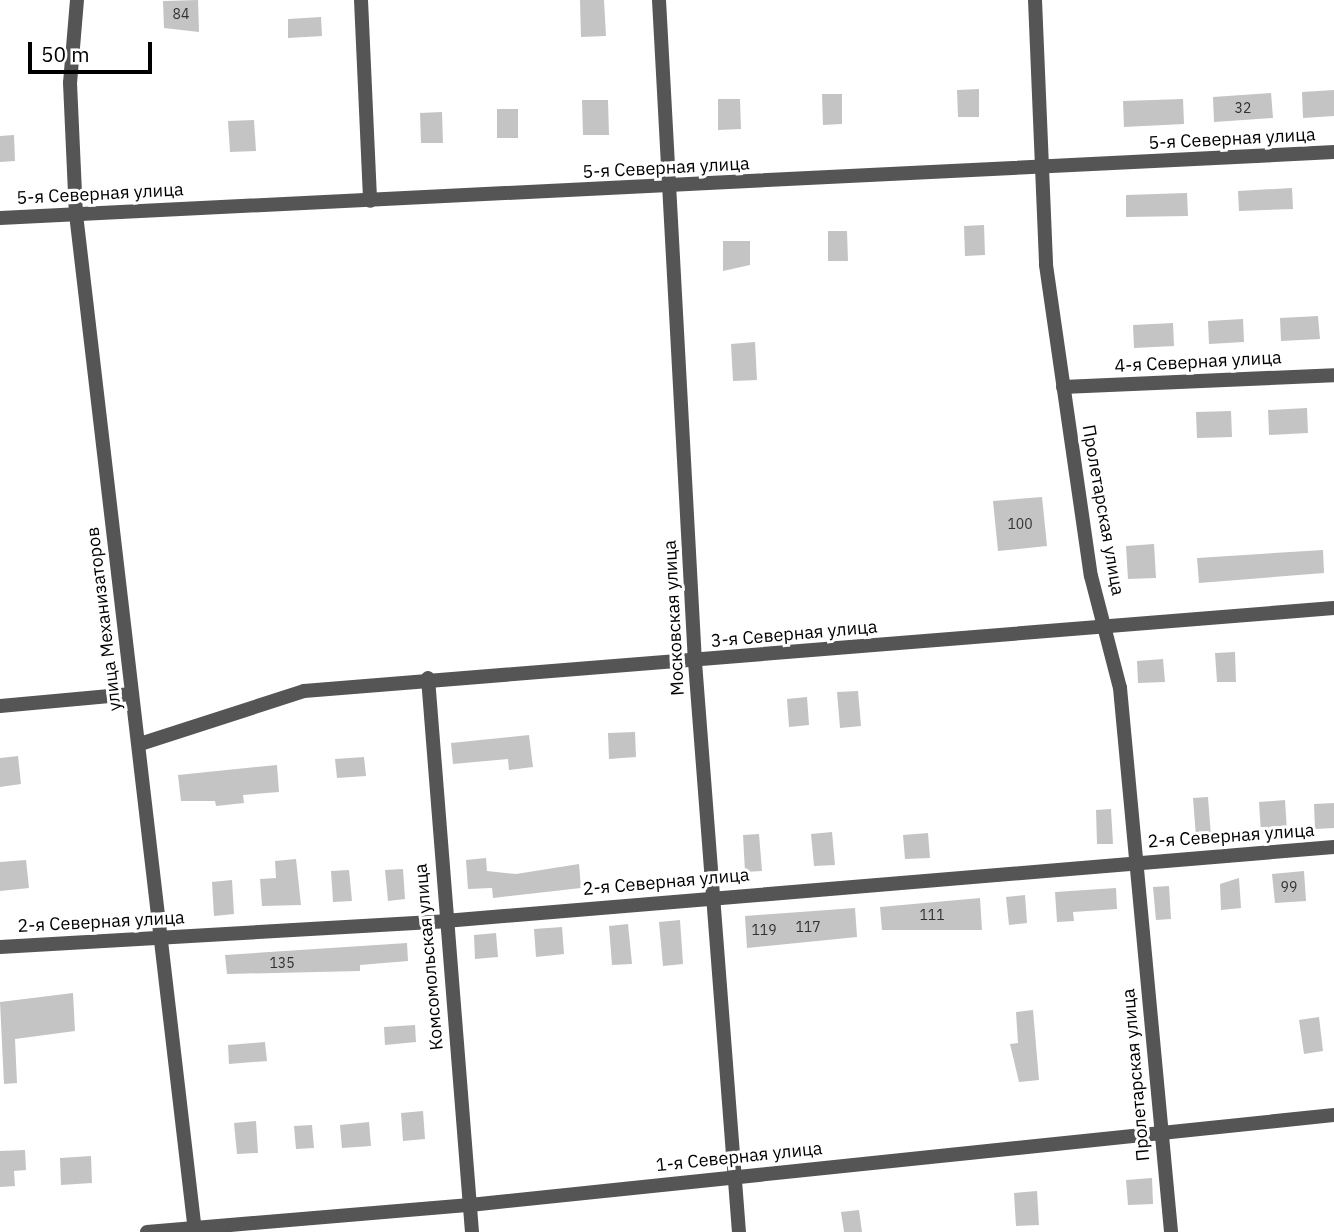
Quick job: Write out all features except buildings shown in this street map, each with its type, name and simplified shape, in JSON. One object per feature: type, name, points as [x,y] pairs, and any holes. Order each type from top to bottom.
[{"type":"street","name":"улица Механизаторов","points":[[77,0],[70,83],[76,214],[131,694],[163,937],[195,1230]]},
{"type":"street","points":[[361,0],[370,201]]},
{"type":"street","name":"Московская улица","points":[[659,0],[695,662],[739,1232]]},
{"type":"street","name":"Пролетарская улица","points":[[1035,0],[1038,168],[1063,387],[1091,576],[1108,625],[1120,688],[1134,862],[1162,1111],[1158,1134],[1171,1232]]},
{"type":"street","name":"5-я Северная улица","points":[[0,218],[670,188],[1334,152]]},
{"type":"street","name":"4-я Северная улица","points":[[1063,387],[1334,375]]},
{"type":"street","name":"3-я Северная улица","points":[[139,744],[304,691],[428,678],[695,662],[1334,608]]},
{"type":"street","name":"Комсомольская улица","points":[[428,678],[445,921],[472,1232]]},
{"type":"street","points":[[0,706],[131,694]]},
{"type":"street","name":"2-я Северная улица","points":[[0,947],[445,921],[1134,862],[1334,848]]},
{"type":"street","name":"1-я Северная улица","points":[[147,1232],[470,1205],[1334,1115]]}]
